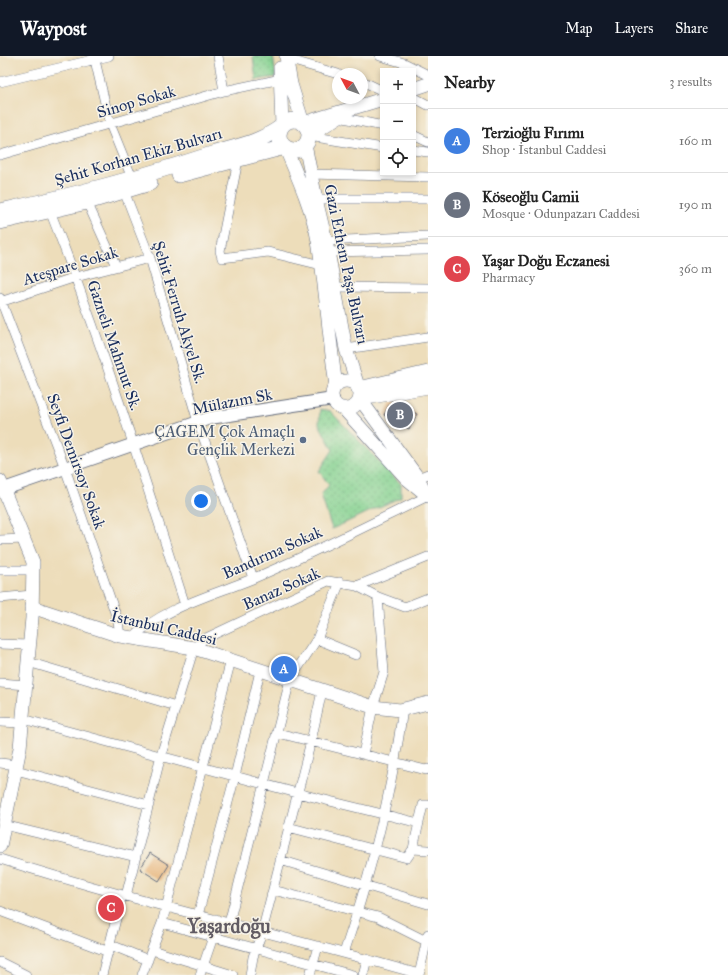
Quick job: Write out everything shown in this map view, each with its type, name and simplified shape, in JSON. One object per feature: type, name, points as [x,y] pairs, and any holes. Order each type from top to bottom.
[{"type":"main road","points":[[284,57],[281,79],[282,126],[279,134],[285,147],[293,150],[306,135],[344,113],[380,100]]},
{"type":"main road","name":"Gazi Ethem Paşa Bulvarı","points":[[284,57],[306,135],[310,174],[327,246],[346,348],[359,394],[423,476],[428,496]]},
{"type":"main road","points":[[416,88],[428,84]]},
{"type":"main road","points":[[282,126],[286,122],[294,120],[306,135]]},
{"type":"main road","name":"Şehit Korhan Ekiz Bulvarı","points":[[0,222],[87,202],[128,184],[270,136],[282,126]]},
{"type":"main road","name":"Gazi Ethem Paşa Bulvarı","points":[[285,147],[299,181],[318,240],[336,386]]},
{"type":"main road","name":"Şehit Korhan Ekiz Bulvarı","points":[[0,211],[238,160],[285,147]]},
{"type":"main road","points":[[359,394],[428,373]]},
{"type":"main road","points":[[343,408],[355,406],[359,394],[356,385],[348,381],[339,383],[336,386],[333,390],[333,399],[338,406],[343,408],[406,478],[428,496]]},
{"type":"main road","points":[[359,394],[428,386]]},
{"type":"main road","points":[[0,846],[5,798],[16,768],[23,721],[32,601],[33,562],[24,539],[6,506],[2,485]]},
{"type":"main road","name":"İstanbul Caddesi","points":[[32,601],[125,638],[194,648],[373,707],[403,709],[428,703]]},
{"type":"street","points":[[0,82],[94,58],[109,56]]},
{"type":"street","points":[[218,56],[224,91]]},
{"type":"street","points":[[380,56],[404,63],[428,75]]},
{"type":"street","points":[[284,57],[332,72]]},
{"type":"street","name":"Şehit Ferruh Akyel Sk.","points":[[94,58],[110,124],[198,422],[253,578]]},
{"type":"street","name":"Sinop Sokak","points":[[0,155],[224,91],[281,79]]},
{"type":"street","points":[[368,84],[380,90]]},
{"type":"street","points":[[416,99],[428,105]]},
{"type":"street","points":[[344,113],[380,125]]},
{"type":"street","points":[[306,135],[380,147]]},
{"type":"street","points":[[416,136],[428,142]]},
{"type":"street","points":[[416,150],[428,152]]},
{"type":"street","points":[[238,160],[220,251],[222,258],[268,252],[321,265]]},
{"type":"street","points":[[310,174],[428,177]]},
{"type":"street","points":[[316,199],[428,199]]},
{"type":"street","points":[[87,202],[116,266]]},
{"type":"street","name":"Gazneli Mahmut Sk.","points":[[50,211],[76,277],[134,444],[185,605]]},
{"type":"street","points":[[327,246],[428,236]]},
{"type":"street","points":[[327,246],[428,250]]},
{"type":"street","name":"Ateşpare Sokak","points":[[1,300],[76,277],[150,258]]},
{"type":"street","points":[[335,287],[428,288]]},
{"type":"street","name":"Seyfi Demirsoy Sokak","points":[[1,300],[65,468],[125,638]]},
{"type":"street","points":[[346,348],[428,337]]},
{"type":"street","name":"Mülazım Sk","points":[[2,485],[65,468],[210,418],[333,399]]},
{"type":"street","name":"Bandırma Sokak","points":[[125,638],[185,605],[253,578],[428,496]]},
{"type":"street","points":[[0,540],[24,539]]},
{"type":"street","points":[[358,586],[428,557]]},
{"type":"street","points":[[0,570],[32,570]]},
{"type":"street","name":"Banaz Sokak","points":[[194,648],[204,639],[328,581],[358,586],[378,597],[405,607],[428,598]]},
{"type":"street","points":[[229,923],[278,733],[290,680],[317,639],[340,582]]},
{"type":"street","points":[[363,754],[373,707],[384,672],[378,597]]},
{"type":"street","points":[[0,598],[32,601]]},
{"type":"street","points":[[317,639],[356,655]]},
{"type":"street","points":[[0,644],[29,645]]},
{"type":"street","points":[[102,975],[136,857],[161,755],[194,648]]},
{"type":"street","points":[[142,975],[162,923],[231,660]]},
{"type":"street","points":[[28,662],[176,706]]},
{"type":"street","points":[[198,915],[236,776],[260,671]]},
{"type":"street","points":[[0,683],[26,685]]},
{"type":"street","points":[[250,975],[255,949],[262,932],[296,793],[311,741],[322,691]]},
{"type":"street","points":[[344,953],[367,884],[384,814],[396,762],[403,709]]},
{"type":"street","points":[[0,722],[23,721],[161,755],[296,793],[419,823]]},
{"type":"street","points":[[278,733],[428,769]]},
{"type":"street","points":[[0,763],[149,805]]},
{"type":"street","points":[[288,827],[407,858],[413,849],[423,805],[428,805]]},
{"type":"street","points":[[2,830],[136,857]]},
{"type":"street","points":[[413,849],[428,850]]},
{"type":"street","points":[[0,858],[124,896],[367,959],[419,975],[425,962],[427,938],[378,917],[272,890]]},
{"type":"street","points":[[280,860],[367,884],[428,904]]},
{"type":"street","points":[[0,911],[110,949],[148,960]]},
{"type":"street","points":[[201,971],[213,937],[216,919]]},
{"type":"street","points":[[162,923],[353,975]]},
{"type":"street","points":[[310,975],[318,946]]},
{"type":"street","points":[[152,950],[201,971],[233,975]]},
{"type":"street","points":[[363,975],[367,959]]},
{"type":"street","points":[[0,962],[26,975]]},
{"type":"green space","points":[[253,56],[273,56],[276,77],[256,80]]},
{"type":"green space","points":[[320,409],[330,411],[401,484],[401,497],[332,529],[321,495],[329,485],[319,471],[333,450],[319,424]]},
{"type":"building","points":[[394,401],[417,414],[409,429],[384,415],[391,402]]},
{"type":"building","points":[[150,853],[169,865],[159,881],[140,869]]},
{"type":"place","name":"Köseoğlu Camii","points":[[400,415]]},
{"type":"place","name":"ÇAGEM Çok Amaçlı Gençlik Merkezi","points":[[303,440]]},
{"type":"place","name":"Terzioğlu Fırımı","points":[[284,669]]},
{"type":"place","name":"Yaşar Doğu Eczanesi","points":[[111,908]]},
{"type":"district","name":"Yaşardoğu","points":[[229,926]]}]
